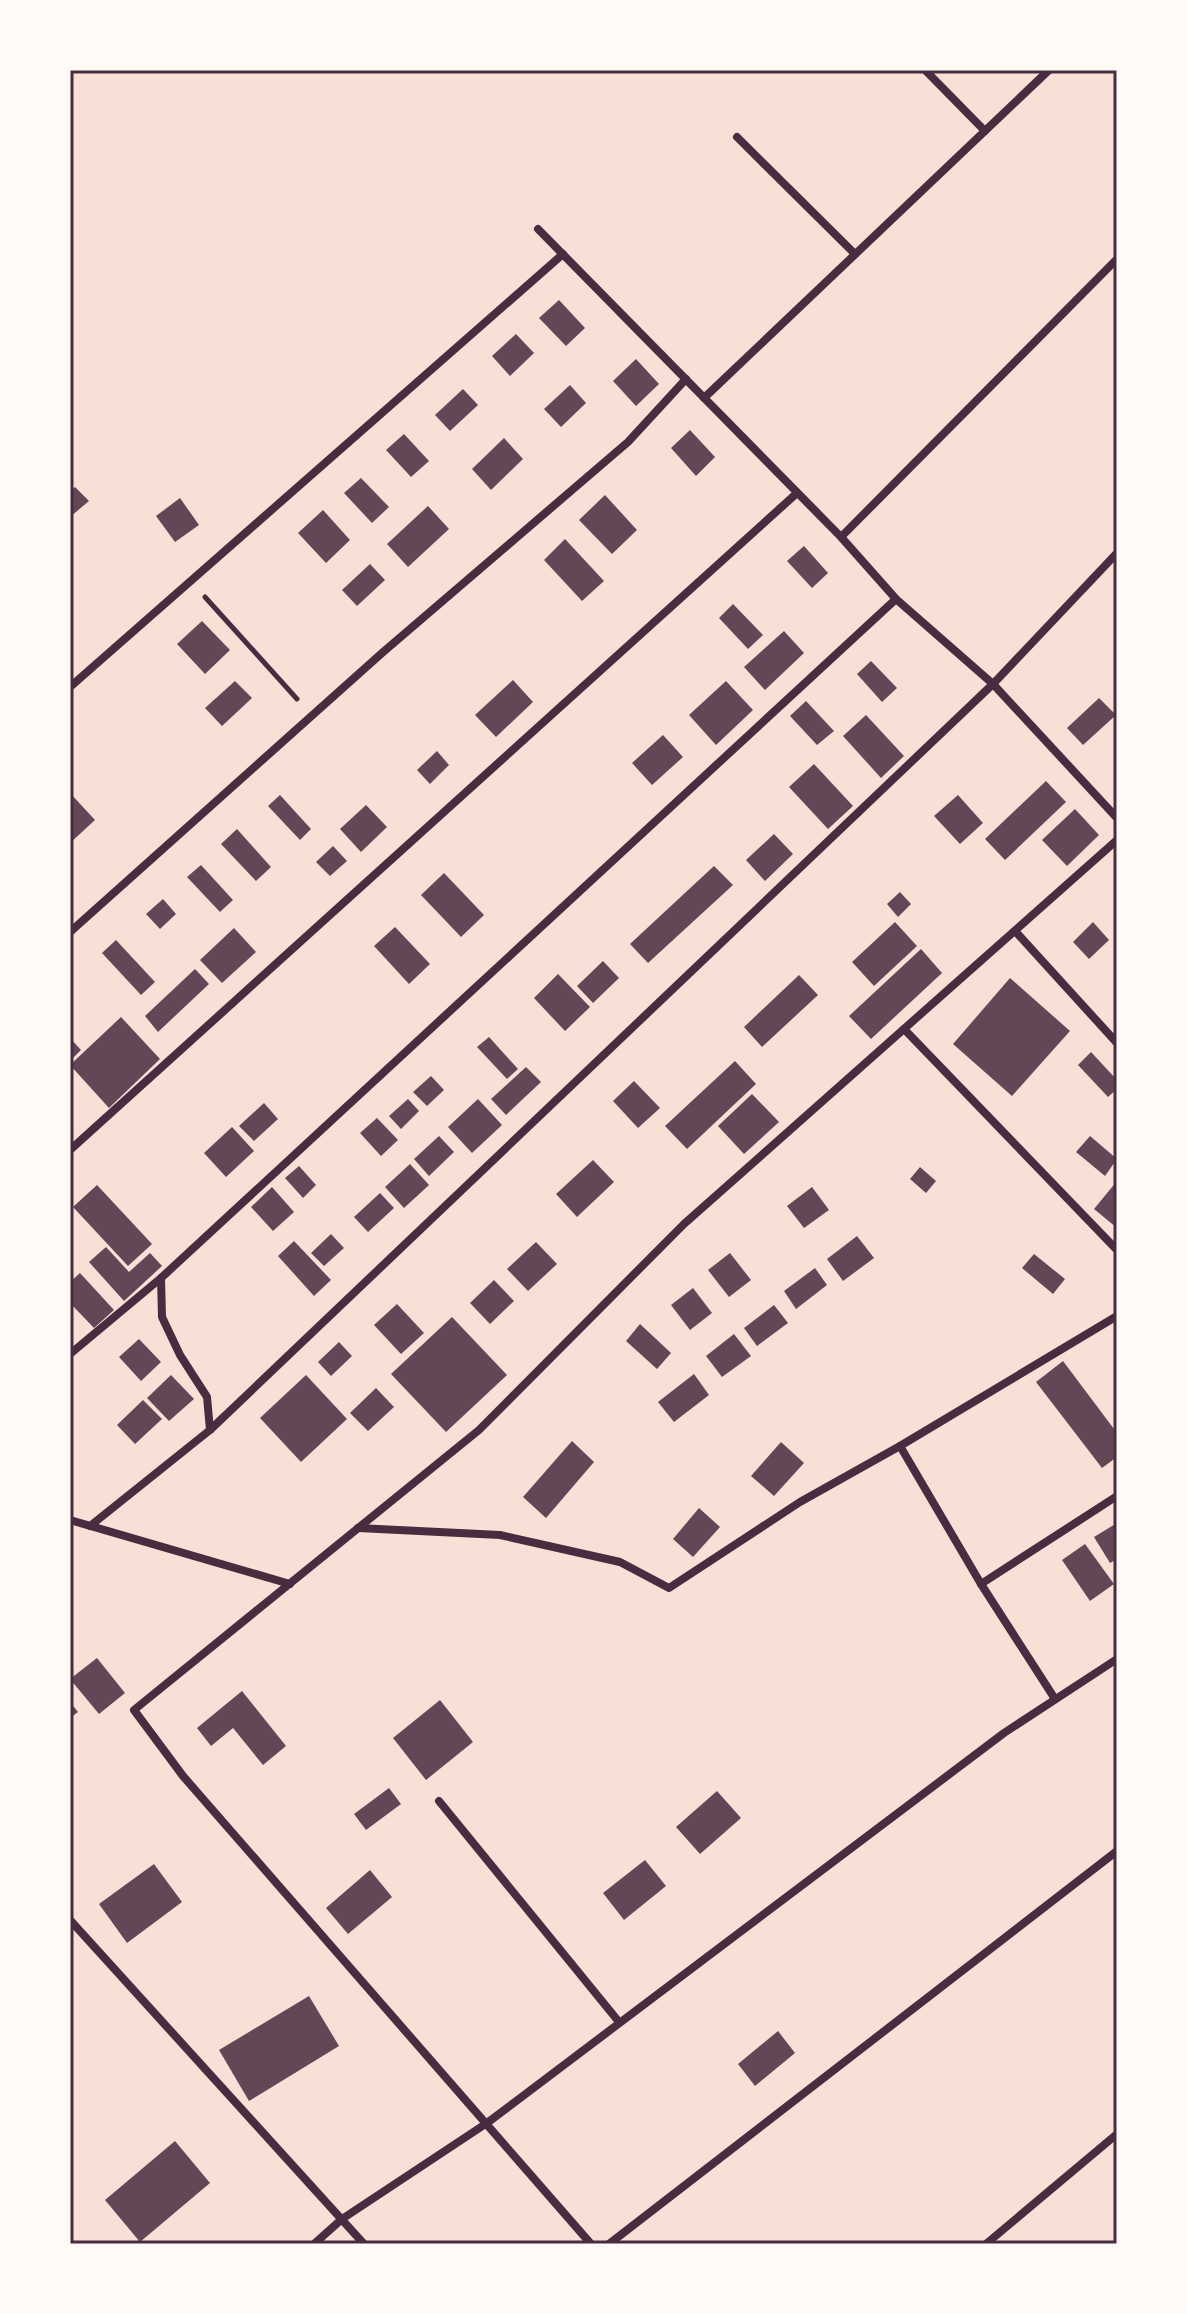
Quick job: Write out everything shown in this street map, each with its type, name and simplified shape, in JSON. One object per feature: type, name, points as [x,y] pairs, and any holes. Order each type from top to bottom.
[{"type":"street","points":[[925,70],[985,131]]},
{"type":"street","points":[[704,398],[1049,70]]},
{"type":"street","points":[[737,137],[855,254]]},
{"type":"street","points":[[538,229],[841,537],[896,599],[993,684],[1117,818]]},
{"type":"street","points":[[70,687],[563,254]]},
{"type":"street","points":[[841,537],[1117,259]]},
{"type":"street","points":[[70,932],[312,716],[628,442],[686,379]]},
{"type":"street","points":[[70,1150],[797,493]]},
{"type":"street","points":[[90,1526],[210,1430],[993,684],[1117,553]]},
{"type":"street","points":[[70,1354],[161,1278],[896,599]]},
{"type":"street","points":[[591,2244],[183,1776],[134,1710],[479,1430],[684,1224],[1117,840]]},
{"type":"street","points":[[1015,931],[1117,1043]]},
{"type":"street","points":[[904,1029],[1117,1250]]},
{"type":"street","points":[[161,1278],[162,1317],[180,1355],[207,1397],[210,1430]]},
{"type":"street","points":[[358,1528],[500,1535],[620,1562],[669,1588],[800,1502],[1117,1316]]},
{"type":"street","points":[[900,1446],[981,1584],[1055,1699]]},
{"type":"street","points":[[981,1584],[1117,1496]]},
{"type":"street","points":[[70,1520],[290,1584]]},
{"type":"street","points":[[314,2244],[342,2219],[487,2123],[1004,1733],[1117,1659]]},
{"type":"street","points":[[439,1801],[619,2022]]},
{"type":"street","points":[[609,2244],[1117,1851]]},
{"type":"street","points":[[70,1920],[364,2244]]},
{"type":"street","points":[[986,2244],[1117,2134]]},
{"type":"path","points":[[191,581],[312,716]]},
{"type":"building","points":[[559,300],[585,328],[566,346],[539,318]]},
{"type":"building","points":[[516,334],[534,353],[510,376],[492,356]]},
{"type":"building","points":[[636,359],[659,384],[636,406],[613,381]]},
{"type":"building","points":[[570,385],[586,403],[561,427],[544,409]]},
{"type":"building","points":[[463,389],[478,405],[450,431],[435,415]]},
{"type":"building","points":[[690,430],[715,457],[696,476],[671,448]]},
{"type":"building","points":[[404,434],[429,461],[411,477],[386,450]]},
{"type":"building","points":[[504,438],[523,459],[491,490],[472,469]]},
{"type":"building","points":[[361,478],[389,507],[372,523],[344,493]]},
{"type":"building","points":[[75,487],[89,501],[70,517],[70,491]]},
{"type":"building","points":[[605,495],[637,530],[612,554],[579,520]]},
{"type":"building","points":[[180,498],[199,525],[175,542],[156,516]]},
{"type":"building","points":[[428,506],[449,529],[408,567],[387,544]]},
{"type":"building","points":[[323,510],[350,540],[326,563],[298,533]]},
{"type":"building","points":[[565,539],[604,581],[582,601],[544,560]]},
{"type":"building","points":[[804,546],[828,573],[812,588],[787,561]]},
{"type":"building","points":[[370,564],[385,580],[357,606],[342,590]]},
{"type":"building","points":[[733,604],[763,635],[748,649],[719,618]]},
{"type":"building","points":[[202,621],[230,650],[205,674],[177,644]]},
{"type":"building","points":[[784,631],[804,653],[765,690],[744,667]]},
{"type":"building","points":[[871,661],[897,688],[882,702],[857,674]]},
{"type":"building","points":[[513,680],[533,702],[496,737],[475,715]]},
{"type":"building","points":[[235,681],[252,698],[222,726],[205,708]]},
{"type":"building","points":[[726,681],[753,710],[716,745],[689,715]]},
{"type":"building","points":[[1099,698],[1116,715],[1083,745],[1067,728]]},
{"type":"building","points":[[806,701],[834,731],[817,745],[790,716]]},
{"type":"building","points":[[866,715],[904,756],[881,778],[843,736]]},
{"type":"building","points":[[663,735],[683,757],[652,785],[632,763]]},
{"type":"building","points":[[437,751],[449,765],[430,784],[417,770]]},
{"type":"building","points":[[814,764],[853,806],[828,829],[789,787]]},
{"type":"building","points":[[1046,781],[1066,802],[1005,860],[985,839]]},
{"type":"building","points":[[70,793],[95,820],[70,843]]},
{"type":"building","points":[[280,795],[311,829],[300,840],[268,806]]},
{"type":"building","points":[[958,795],[983,823],[960,844],[934,816]]},
{"type":"building","points":[[366,805],[387,827],[361,852],[340,829]]},
{"type":"building","points":[[1075,809],[1099,835],[1067,866],[1042,840]]},
{"type":"building","points":[[237,829],[271,867],[256,881],[221,844]]},
{"type":"building","points":[[774,834],[793,854],[765,881],[746,860]]},
{"type":"building","points":[[333,846],[347,861],[330,876],[316,862]]},
{"type":"building","points":[[201,865],[233,900],[220,912],[187,877]]},
{"type":"building","points":[[714,866],[733,885],[648,963],[630,944]]},
{"type":"building","points":[[444,873],[484,915],[461,937],[421,895]]},
{"type":"building","points":[[900,892],[911,904],[898,917],[887,904]]},
{"type":"building","points":[[163,899],[176,914],[160,929],[146,914]]},
{"type":"building","points":[[895,922],[917,946],[874,986],[852,962]]},
{"type":"building","points":[[1093,922],[1109,940],[1089,959],[1073,942]]},
{"type":"building","points":[[395,927],[430,964],[409,984],[374,946]]},
{"type":"building","points":[[234,928],[256,952],[222,983],[200,960]]},
{"type":"building","points":[[116,940],[155,982],[141,995],[102,953]]},
{"type":"building","points":[[921,949],[942,973],[871,1039],[849,1016]]},
{"type":"building","points":[[603,961],[619,978],[593,1003],[577,986]]},
{"type":"building","points":[[195,969],[209,984],[158,1032],[145,1016]]},
{"type":"building","points":[[558,974],[590,1007],[565,1031],[534,998]]},
{"type":"building","points":[[799,975],[818,995],[762,1047],[744,1027]]},
{"type":"building","points":[[1010,978],[1070,1031],[1012,1096],[953,1044]]},
{"type":"building","points":[[121,1017],[160,1059],[109,1108],[70,1065]]},
{"type":"building","points":[[489,1037],[518,1069],[507,1079],[477,1047]]},
{"type":"building","points":[[70,1038],[81,1050],[70,1061]]},
{"type":"building","points":[[1091,1052],[1117,1080],[1117,1089],[1108,1097],[1078,1065]]},
{"type":"building","points":[[735,1061],[756,1084],[687,1149],[665,1126]]},
{"type":"building","points":[[526,1067],[541,1082],[506,1115],[491,1099]]},
{"type":"building","points":[[431,1076],[444,1090],[427,1106],[413,1092]]},
{"type":"building","points":[[634,1081],[660,1108],[638,1128],[613,1101]]},
{"type":"building","points":[[752,1094],[779,1122],[744,1154],[718,1126]]},
{"type":"building","points":[[408,1099],[419,1111],[401,1129],[389,1116]]},
{"type":"building","points":[[478,1099],[502,1125],[472,1153],[448,1127]]},
{"type":"building","points":[[264,1103],[278,1119],[254,1141],[239,1126]]},
{"type":"building","points":[[377,1118],[398,1140],[381,1156],[360,1133]]},
{"type":"building","points":[[232,1127],[254,1151],[226,1177],[204,1153]]},
{"type":"building","points":[[439,1136],[454,1152],[429,1176],[414,1159]]},
{"type":"building","points":[[1090,1136],[1117,1159],[1105,1176],[1076,1152]]},
{"type":"building","points":[[593,1160],[614,1182],[577,1217],[556,1194]]},
{"type":"building","points":[[410,1164],[429,1185],[404,1208],[385,1187]]},
{"type":"building","points":[[299,1166],[316,1185],[303,1198],[285,1178]]},
{"type":"building","points":[[920,1167],[936,1181],[926,1193],[910,1179]]},
{"type":"building","points":[[1117,1181],[1117,1228],[1094,1209]]},
{"type":"building","points":[[97,1185],[152,1244],[128,1266],[73,1207]]},
{"type":"building","points":[[272,1187],[294,1212],[273,1231],[251,1207]]},
{"type":"building","points":[[812,1187],[829,1210],[804,1228],[787,1206]]},
{"type":"building","points":[[380,1193],[394,1208],[368,1232],[354,1217]]},
{"type":"building","points":[[331,1234],[344,1248],[324,1266],[311,1253]]},
{"type":"building","points":[[857,1236],[874,1258],[843,1281],[827,1259]]},
{"type":"building","points":[[294,1241],[331,1280],[314,1296],[278,1256]]},
{"type":"building","points":[[536,1242],[557,1264],[528,1291],[507,1269]]},
{"type":"building","points":[[106,1247],[129,1272],[150,1253],[162,1266],[124,1301],[89,1262]]},
{"type":"building","points":[[730,1253],[751,1280],[729,1297],[708,1270]]},
{"type":"building","points":[[1034,1254],[1065,1279],[1053,1294],[1022,1268]]},
{"type":"building","points":[[815,1268],[827,1285],[796,1309],[784,1291]]},
{"type":"building","points":[[80,1273],[114,1310],[94,1328],[70,1303],[70,1282]]},
{"type":"building","points":[[494,1280],[514,1301],[490,1324],[470,1303]]},
{"type":"building","points":[[693,1288],[712,1313],[690,1330],[671,1305]]},
{"type":"building","points":[[397,1304],[424,1333],[401,1354],[374,1325]]},
{"type":"building","points":[[774,1305],[788,1323],[757,1346],[744,1328]]},
{"type":"building","points":[[452,1317],[507,1375],[446,1432],[391,1374]]},
{"type":"building","points":[[640,1324],[671,1353],[657,1369],[626,1341]]},
{"type":"building","points":[[734,1334],[751,1356],[722,1377],[706,1356]]},
{"type":"building","points":[[139,1339],[161,1362],[141,1381],[119,1357]]},
{"type":"building","points":[[339,1342],[352,1356],[331,1376],[318,1362]]},
{"type":"building","points":[[1063,1361],[1117,1433],[1117,1457],[1102,1468],[1036,1382]]},
{"type":"building","points":[[694,1374],[709,1395],[674,1422],[658,1402]]},
{"type":"building","points":[[171,1375],[194,1399],[169,1421],[147,1398]]},
{"type":"building","points":[[306,1375],[347,1419],[301,1462],[260,1418]]},
{"type":"building","points":[[376,1388],[394,1407],[368,1431],[350,1413]]},
{"type":"building","points":[[143,1400],[162,1419],[135,1444],[117,1425]]},
{"type":"building","points":[[572,1441],[594,1462],[546,1518],[523,1497]]},
{"type":"building","points":[[781,1442],[804,1463],[774,1496],[751,1476]]},
{"type":"building","points":[[699,1508],[720,1527],[693,1557],[673,1539]]},
{"type":"building","points":[[1117,1523],[1117,1559],[1110,1563],[1094,1537]]},
{"type":"building","points":[[1085,1544],[1114,1584],[1090,1601],[1062,1560]]},
{"type":"building","points":[[97,1658],[125,1693],[99,1714],[70,1679]]},
{"type":"building","points":[[242,1691],[286,1746],[263,1765],[233,1728],[211,1746],[197,1728]]},
{"type":"building","points":[[440,1700],[473,1742],[426,1780],[393,1738]]},
{"type":"building","points":[[70,1702],[78,1712],[70,1718]]},
{"type":"building","points":[[389,1788],[401,1804],[366,1830],[354,1814]]},
{"type":"building","points":[[717,1791],[741,1818],[700,1854],[676,1827]]},
{"type":"building","points":[[645,1860],[666,1886],[624,1920],[603,1893]]},
{"type":"building","points":[[154,1864],[182,1902],[127,1943],[99,1904]]},
{"type":"building","points":[[370,1870],[392,1897],[348,1934],[326,1908]]},
{"type":"building","points":[[309,1996],[339,2046],[249,2101],[219,2050]]},
{"type":"building","points":[[778,2031],[795,2053],[755,2086],[738,2064]]},
{"type":"building","points":[[175,2141],[210,2183],[140,2242],[105,2200]]}]
